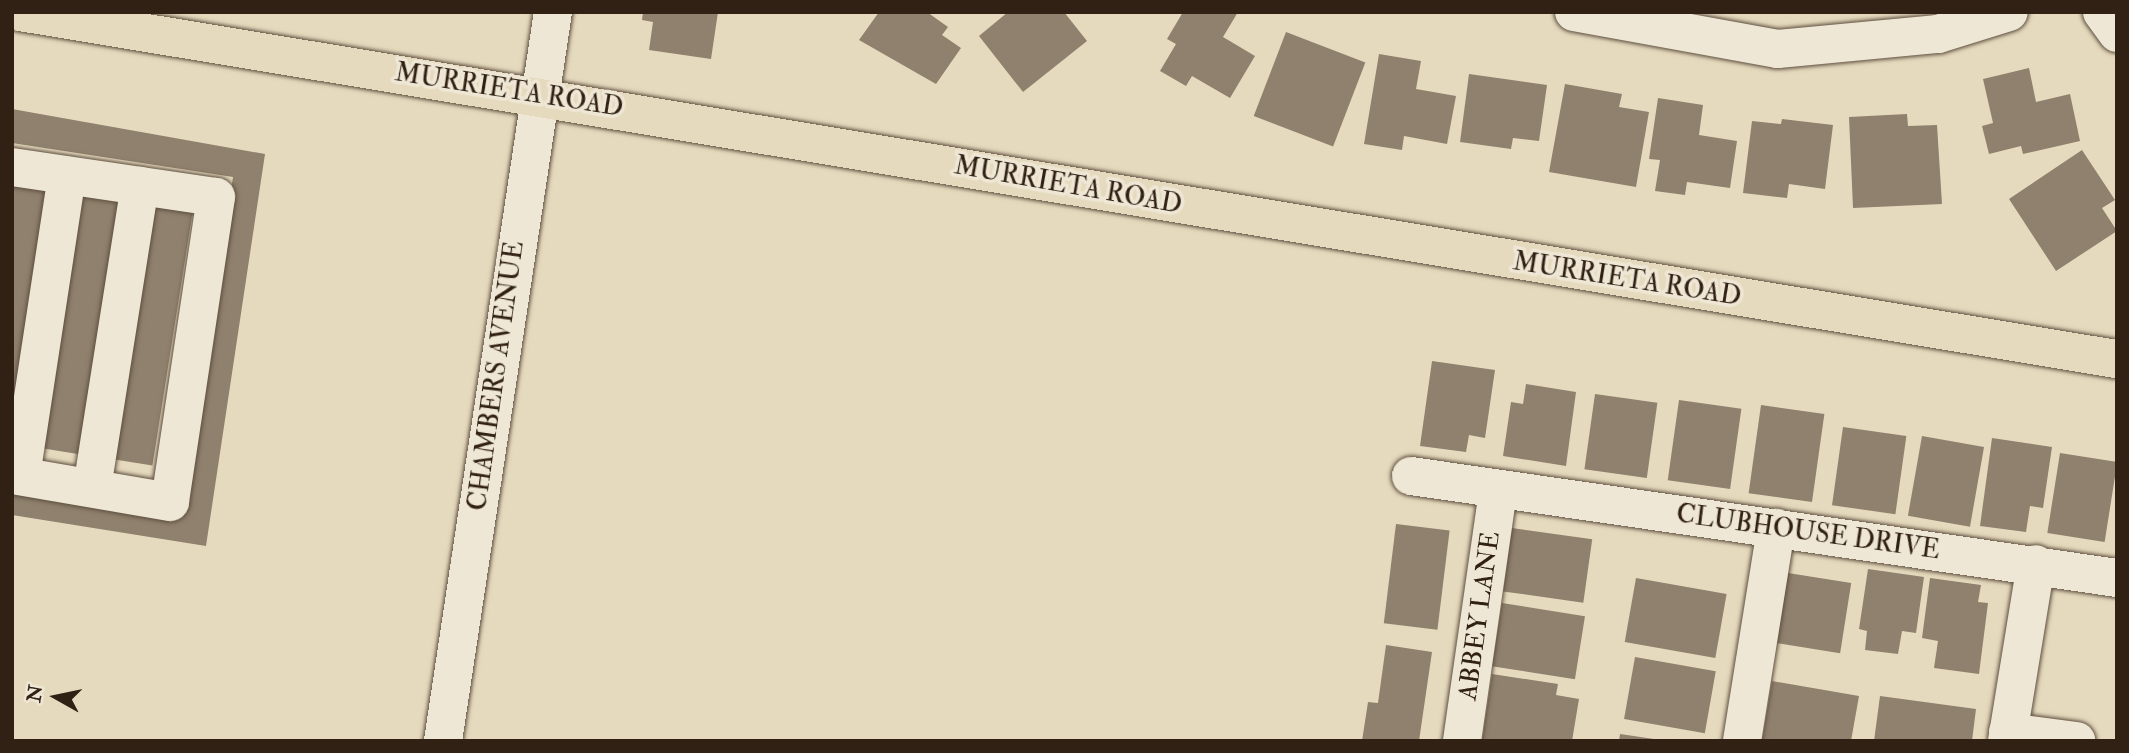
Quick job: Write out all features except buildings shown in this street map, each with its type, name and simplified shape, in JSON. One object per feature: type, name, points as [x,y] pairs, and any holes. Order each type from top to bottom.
[{"type":"main road","name":"MURRIETA ROAD","points":[[20,12],[88,17],[539,96],[2117,359]]},
{"type":"street","name":"CHAMBERS AVENUE","points":[[443,741],[553,12]]},
{"type":"street","points":[[1574,12],[1778,49],[1938,34],[2009,12]]},
{"type":"street","points":[[2102,12],[2117,33]]},
{"type":"street","points":[[12,167],[67,175],[140,186],[216,197],[170,502],[17,475],[67,175]]},
{"type":"street","points":[[92,488],[140,186]]},
{"type":"street","name":"CLUBHOUSE DRIVE","points":[[1411,476],[1499,492],[2036,564],[2117,578]]},
{"type":"street","name":"ABBEY LANE","points":[[1462,741],[1499,492]]},
{"type":"street","points":[[1742,741],[1776,528]]},
{"type":"street","points":[[2036,564],[2007,737],[2076,741]]}]
